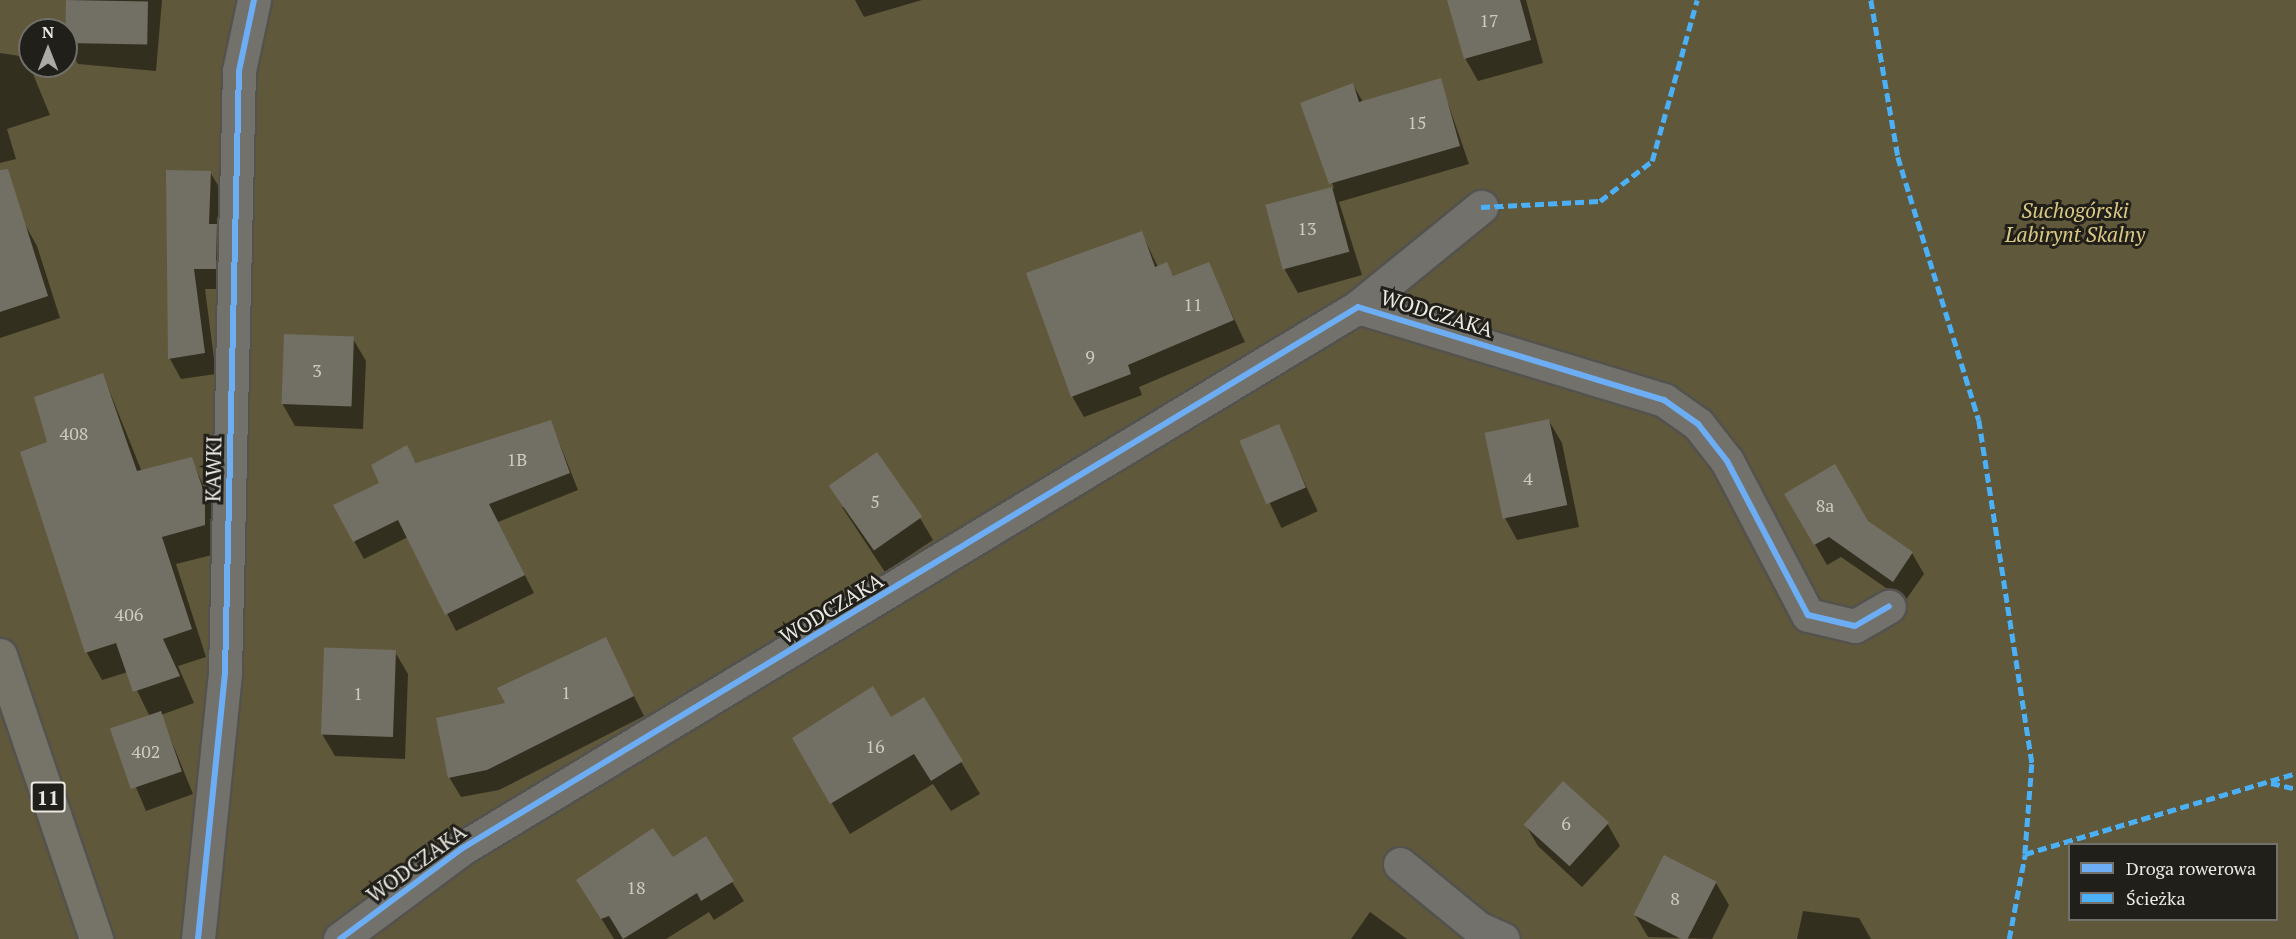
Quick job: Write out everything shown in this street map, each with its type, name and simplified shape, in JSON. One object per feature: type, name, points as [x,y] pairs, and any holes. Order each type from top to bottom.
[{"type":"highway","name":"11","points":[[0,655],[96,939]]},
{"type":"street","name":"KAWKI","points":[[198,939],[225,672],[239,71],[254,0]]},
{"type":"street","name":"WODCZAKA","points":[[340,939],[461,849],[1310,341],[1358,307],[1481,207]]},
{"type":"street","name":"WODCZAKA","points":[[1358,307],[1664,400],[1698,424],[1727,461],[1808,615],[1855,626],[1888,606]]},
{"type":"street","points":[[1400,864],[1478,928],[1503,939]]},
{"type":"green space","name":"Suchogórski Labirynt Skalny","points":[[0,0],[2296,0],[2296,939],[0,939]]},
{"type":"building","points":[[66,0],[148,1],[147,44],[78,43],[78,18],[66,18]]},
{"type":"building","points":[[1447,0],[1520,0],[1531,40],[1464,59]]},
{"type":"building","points":[[1441,78],[1460,146],[1329,184],[1300,103],[1353,83],[1359,102]]},
{"type":"building","points":[[8,169],[48,296],[0,312],[0,170]]},
{"type":"building","points":[[166,170],[211,171],[209,224],[217,224],[216,269],[194,269],[205,353],[168,359]]},
{"type":"building","points":[[1332,187],[1349,252],[1283,270],[1265,205]]},
{"type":"building","points":[[1142,231],[1155,267],[1167,262],[1173,276],[1209,262],[1234,320],[1128,365],[1131,374],[1071,397],[1026,273]]},
{"type":"building","points":[[284,334],[354,336],[352,406],[282,404]]},
{"type":"building","points":[[103,373],[137,471],[192,457],[205,495],[205,525],[162,537],[192,629],[163,639],[180,676],[133,692],[116,643],[85,653],[20,452],[47,442],[34,397]]},
{"type":"building","points":[[1549,419],[1567,505],[1503,519],[1484,433]]},
{"type":"building","points":[[551,420],[570,473],[489,504],[525,575],[445,615],[398,520],[353,542],[333,505],[379,483],[371,465],[407,445],[416,463]]},
{"type":"building","points":[[1279,424],[1306,488],[1266,504],[1239,441]]},
{"type":"building","points":[[877,452],[922,517],[874,551],[829,486]]},
{"type":"building","points":[[1835,464],[1868,521],[1913,552],[1893,582],[1829,537],[1814,545],[1784,494]]},
{"type":"building","points":[[606,637],[634,696],[487,770],[448,778],[436,718],[505,703],[497,688]]},
{"type":"building","points":[[324,647],[396,650],[393,737],[321,734]]},
{"type":"building","points":[[873,686],[891,717],[924,697],[963,761],[931,781],[914,754],[830,804],[792,738]]},
{"type":"building","points":[[161,711],[182,772],[131,789],[110,729]]},
{"type":"building","points":[[1563,781],[1609,822],[1570,866],[1524,825]]},
{"type":"building","points":[[653,828],[673,857],[706,836],[734,881],[701,901],[697,893],[623,939],[609,916],[601,919],[576,880]]},
{"type":"building","points":[[1664,855],[1717,882],[1687,939],[1681,939],[1634,915]]},
{"type":"marked path","points":[[1481,207],[1600,201],[1652,161],[1697,0]]},
{"type":"marked path","points":[[1871,0],[1898,157],[1979,420],[2032,764],[2025,854],[2296,773]]},
{"type":"marked path","points":[[2271,783],[2296,789]]},
{"type":"marked path","points":[[2009,939],[2025,854]]},
{"type":"cycle path","points":[[198,939],[225,672],[239,71],[254,0]]},
{"type":"cycle path","points":[[340,939],[461,849],[1358,307],[1664,400],[1698,424],[1727,461],[1808,615],[1855,626],[1889,606]]}]
